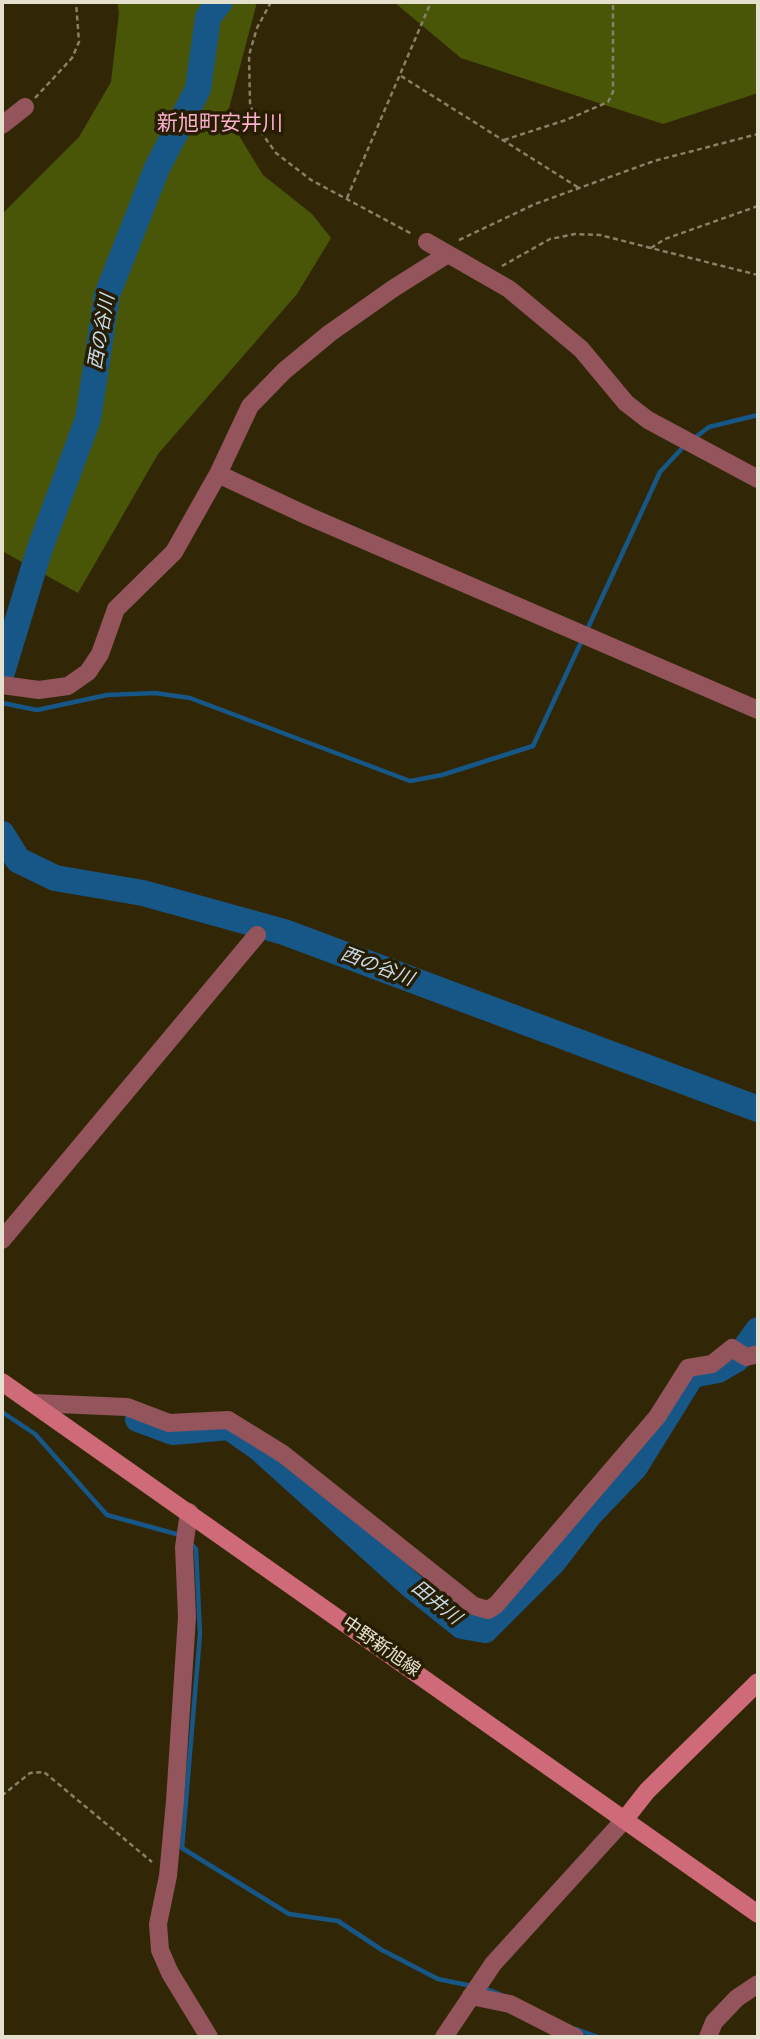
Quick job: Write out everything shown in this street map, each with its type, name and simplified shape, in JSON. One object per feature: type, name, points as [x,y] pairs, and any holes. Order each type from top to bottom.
[{"type":"main road","name":"中野新旭線","points":[[2,1382],[758,1914]]},
{"type":"main road","points":[[625,1819],[647,1791],[758,1682]]},
{"type":"street","points":[[2,125],[25,107]]},
{"type":"street","points":[[2,685],[49,688],[68,685],[88,672],[100,654],[116,609],[174,552],[218,474],[250,406],[284,371],[394,288],[438,249],[509,289],[581,349],[626,403],[648,421],[758,479]]},
{"type":"street","points":[[218,474],[758,710]]},
{"type":"street","points":[[2,1240],[257,935]]},
{"type":"street","points":[[34,1404],[127,1407],[169,1423],[228,1420],[283,1454],[474,1606],[488,1610],[496,1605],[657,1417],[688,1368],[712,1364],[732,1348],[746,1357],[758,1354]]},
{"type":"street","points":[[189,1512],[184,1547],[187,1617],[167,1875],[158,1924],[160,1950],[170,1973],[209,2037]]},
{"type":"street","points":[[444,2037],[493,1964],[625,1819]]},
{"type":"street","points":[[708,2037],[713,2022],[737,1998],[758,1984]]},
{"type":"street","points":[[471,1996],[510,2004],[575,2037]]},
{"type":"path","points":[[25,107],[72,58],[79,42],[76,2]]},
{"type":"path","points":[[271,2],[257,28],[249,55],[250,103],[258,128],[276,153],[310,180],[438,249],[535,204],[654,161],[758,134]]},
{"type":"path","points":[[346,198],[431,2]]},
{"type":"path","points":[[504,139],[566,120],[608,102],[613,92],[613,2]]},
{"type":"path","points":[[400,75],[579,188]]},
{"type":"path","points":[[651,248],[665,239],[758,206]]},
{"type":"path","points":[[488,275],[550,239],[575,234],[600,236],[758,275]]},
{"type":"path","points":[[2,1792],[4,1794],[30,1773],[44,1772],[82,1801],[167,1875]]},
{"type":"green space","points":[[117,2],[257,2],[227,116],[263,175],[312,214],[331,238],[297,294],[158,454],[78,593],[2,551],[2,214],[79,137],[111,82],[119,13]]},
{"type":"green space","points":[[394,2],[758,2],[758,93],[663,124],[461,58]]},
{"type":"waterway","name":"西の谷川","points":[[2,672],[39,551],[88,419],[107,295],[157,168],[198,89],[208,17],[220,2]]},
{"type":"waterway","points":[[693,439],[709,427],[758,415]]},
{"type":"waterway","points":[[586,632],[660,472],[686,444]]},
{"type":"waterway","points":[[2,703],[37,710],[107,695],[155,693],[190,698],[410,781],[442,775],[533,746],[582,640]]},
{"type":"waterway","name":"西の谷川","points":[[2,834],[18,860],[55,878],[143,893],[284,932],[758,1109]]},
{"type":"waterway","name":"田井川","points":[[138,1419],[173,1432],[229,1427],[259,1448],[412,1586],[462,1626],[485,1630],[553,1562],[590,1514],[635,1467],[692,1375],[718,1370],[737,1359],[758,1330]]},
{"type":"waterway","points":[[2,1412],[35,1434],[107,1515],[180,1535]]},
{"type":"waterway","points":[[189,1542],[196,1549],[200,1634],[182,1848],[289,1914],[338,1921],[382,1950],[438,1979],[472,1986]]},
{"type":"waterway","points":[[484,1988],[502,1995]]},
{"type":"waterway","points":[[576,2029],[598,2037]]},
{"type":"district","name":"新旭町安井川","points":[[220,124]]}]
